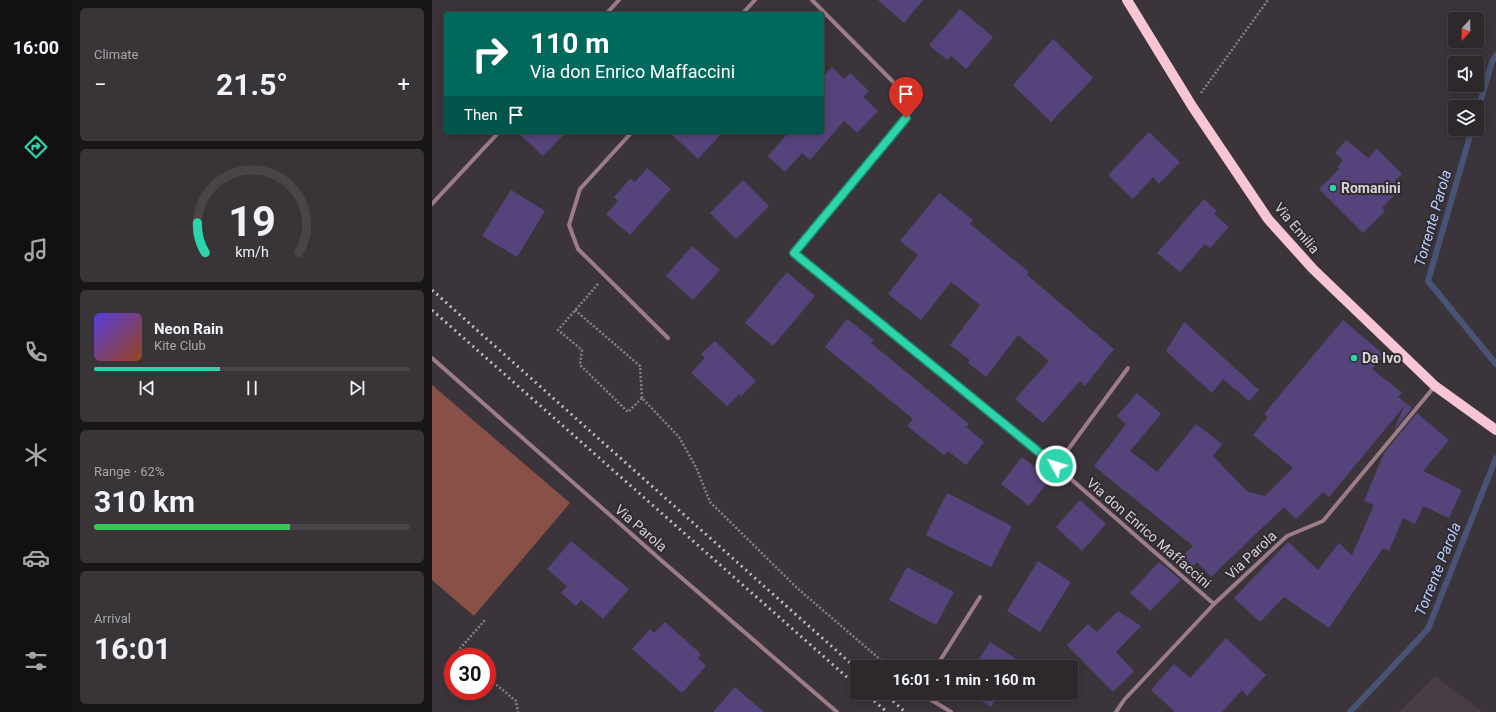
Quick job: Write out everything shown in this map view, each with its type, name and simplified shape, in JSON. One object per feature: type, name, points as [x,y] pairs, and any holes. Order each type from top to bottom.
[{"type":"main road","name":"Via Emilia","points":[[1127,0],[1192,106],[1268,219],[1318,274],[1435,386],[1496,430]]},
{"type":"street","points":[[608,12],[619,0]]},
{"type":"street","points":[[744,12],[755,0]]},
{"type":"street","name":"Via don Enrico Maffaccini","points":[[812,0],[824,12]]},
{"type":"street","name":"Via don Enrico Maffaccini","points":[[824,12],[916,105],[794,253],[1056,466],[1214,604]]},
{"type":"street","points":[[432,204],[497,134]]},
{"type":"street","points":[[630,134],[580,189],[569,225],[578,248],[668,338]]},
{"type":"street","name":"Via Parola","points":[[432,358],[662,561],[838,712]]},
{"type":"street","points":[[1056,466],[1128,368]]},
{"type":"street","name":"Via Parola","points":[[1116,712],[1124,700],[1214,604],[1287,536],[1323,521],[1435,386]]},
{"type":"street","points":[[940,660],[980,597]]},
{"type":"street","points":[[931,700],[951,712]]},
{"type":"path","points":[[1192,106],[1268,0]]},
{"type":"path","points":[[606,275],[558,330],[582,350],[580,365],[628,412],[642,398]]},
{"type":"path","points":[[575,310],[640,366],[642,398],[679,437],[696,467],[710,502],[797,588],[881,660]]},
{"type":"path","points":[[460,648],[485,620]]},
{"type":"path","points":[[496,684],[516,701],[518,712]]},
{"type":"shaded area","points":[[432,385],[570,503],[474,616],[432,580]]},
{"type":"shaded area","points":[[1435,676],[1483,712],[1399,712]]},
{"type":"building","points":[[878,0],[923,0],[904,23]]},
{"type":"building","points":[[960,9],[993,37],[966,69],[951,56],[947,60],[929,45]]},
{"type":"building","points":[[1053,39],[1093,78],[1051,122],[1013,85]]},
{"type":"building","points":[[832,67],[844,79],[850,73],[869,91],[863,97],[878,111],[857,133],[844,121],[810,160],[802,153],[785,172],[768,156],[787,134],[824,134],[824,76]]},
{"type":"building","points":[[1149,132],[1180,162],[1159,184],[1153,177],[1133,199],[1108,175]]},
{"type":"building","points":[[519,134],[564,134],[543,156]]},
{"type":"building","points":[[671,134],[721,134],[698,159]]},
{"type":"building","points":[[1346,140],[1368,158],[1377,149],[1402,174],[1394,181],[1401,188],[1382,208],[1385,211],[1363,233],[1319,189],[1339,169],[1338,167],[1343,160],[1335,153]]},
{"type":"building","points":[[647,168],[671,189],[630,235],[606,214],[618,201],[614,197],[630,179],[635,182]]},
{"type":"building","points":[[743,180],[769,206],[736,239],[710,213]]},
{"type":"building","points":[[511,190],[545,211],[517,257],[482,236]]},
{"type":"building","points":[[939,193],[973,220],[970,224],[1029,272],[1027,275],[1114,349],[1085,386],[1080,381],[1043,423],[1015,399],[1049,361],[1018,335],[986,377],[968,363],[970,360],[950,345],[980,305],[951,282],[921,320],[888,294],[918,255],[900,241]]},
{"type":"building","points":[[1204,199],[1217,211],[1214,214],[1229,227],[1210,248],[1205,244],[1180,272],[1157,253]]},
{"type":"building","points":[[692,246],[720,270],[693,300],[666,276]]},
{"type":"building","points":[[787,272],[815,296],[773,346],[745,323]]},
{"type":"building","points":[[847,319],[874,340],[871,343],[969,424],[966,427],[984,442],[966,465],[948,451],[944,455],[907,426],[913,419],[825,347]]},
{"type":"building","points":[[1343,320],[1384,355],[1372,369],[1402,393],[1398,397],[1412,408],[1394,430],[1405,405],[1329,497],[1323,492],[1296,519],[1284,507],[1211,577],[1197,562],[1186,574],[1174,564],[1193,546],[1094,466],[1126,424],[1117,416],[1137,393],[1161,414],[1130,451],[1157,472],[1196,424],[1222,444],[1213,456],[1248,492],[1265,496],[1293,468],[1253,435],[1268,417],[1264,414]]},
{"type":"building","points":[[1184,322],[1259,390],[1249,401],[1223,379],[1212,393],[1166,351]]},
{"type":"building","points":[[715,341],[756,381],[741,396],[739,394],[727,406],[691,373],[705,358],[701,354]]},
{"type":"building","points":[[1417,413],[1449,440],[1423,471],[1462,490],[1449,518],[1423,506],[1415,524],[1403,518],[1389,551],[1383,548],[1329,628],[1284,597],[1260,622],[1234,598],[1288,542],[1318,570],[1339,543],[1352,555],[1374,505],[1364,501],[1384,453]]},
{"type":"building","points":[[1022,457],[1050,479],[1029,506],[1001,484]]},
{"type":"building","points":[[947,493],[1012,526],[991,567],[926,535]]},
{"type":"building","points":[[1080,500],[1106,524],[1082,551],[1056,527]]},
{"type":"building","points":[[571,541],[629,589],[603,619],[581,600],[576,606],[561,593],[567,586],[547,569]]},
{"type":"building","points":[[1038,561],[1071,582],[1040,632],[1007,611]]},
{"type":"building","points":[[1159,562],[1181,580],[1150,611],[1130,593]]},
{"type":"building","points":[[907,567],[954,592],[936,625],[889,600]]},
{"type":"building","points":[[1118,611],[1141,626],[1116,652],[1134,671],[1113,692],[1067,645],[1088,624],[1097,632]]},
{"type":"building","points":[[665,622],[701,654],[698,658],[706,666],[682,693],[632,649],[650,629],[654,633]]},
{"type":"building","points":[[1226,638],[1266,675],[1247,696],[1242,690],[1222,712],[1175,712],[1151,690],[1174,664],[1190,678]]},
{"type":"building","points":[[990,642],[1018,660],[978,660]]},
{"type":"building","points":[[735,687],[764,712],[713,712]]},
{"type":"building","points":[[980,700],[996,700],[991,707]]},
{"type":"waterway","name":"Torrente Parola","points":[[1481,100],[1492,62],[1496,55]]},
{"type":"waterway","name":"Torrente Parola","points":[[1470,136],[1428,281],[1496,364]]},
{"type":"waterway","name":"Torrente Parola","points":[[1350,712],[1428,629],[1496,458]]},
{"type":"railway","points":[[432,290],[850,663]]},
{"type":"railway","points":[[432,310],[850,680]]},
{"type":"railway","points":[[873,700],[887,712]]},
{"type":"railway","points":[[892,700],[905,712]]},
{"type":"place","name":"Romanini","points":[[1333,188]]},
{"type":"place","name":"Da Ivo","points":[[1354,358]]},
{"type":"route","points":[[906,118],[794,253],[1056,466]]}]
